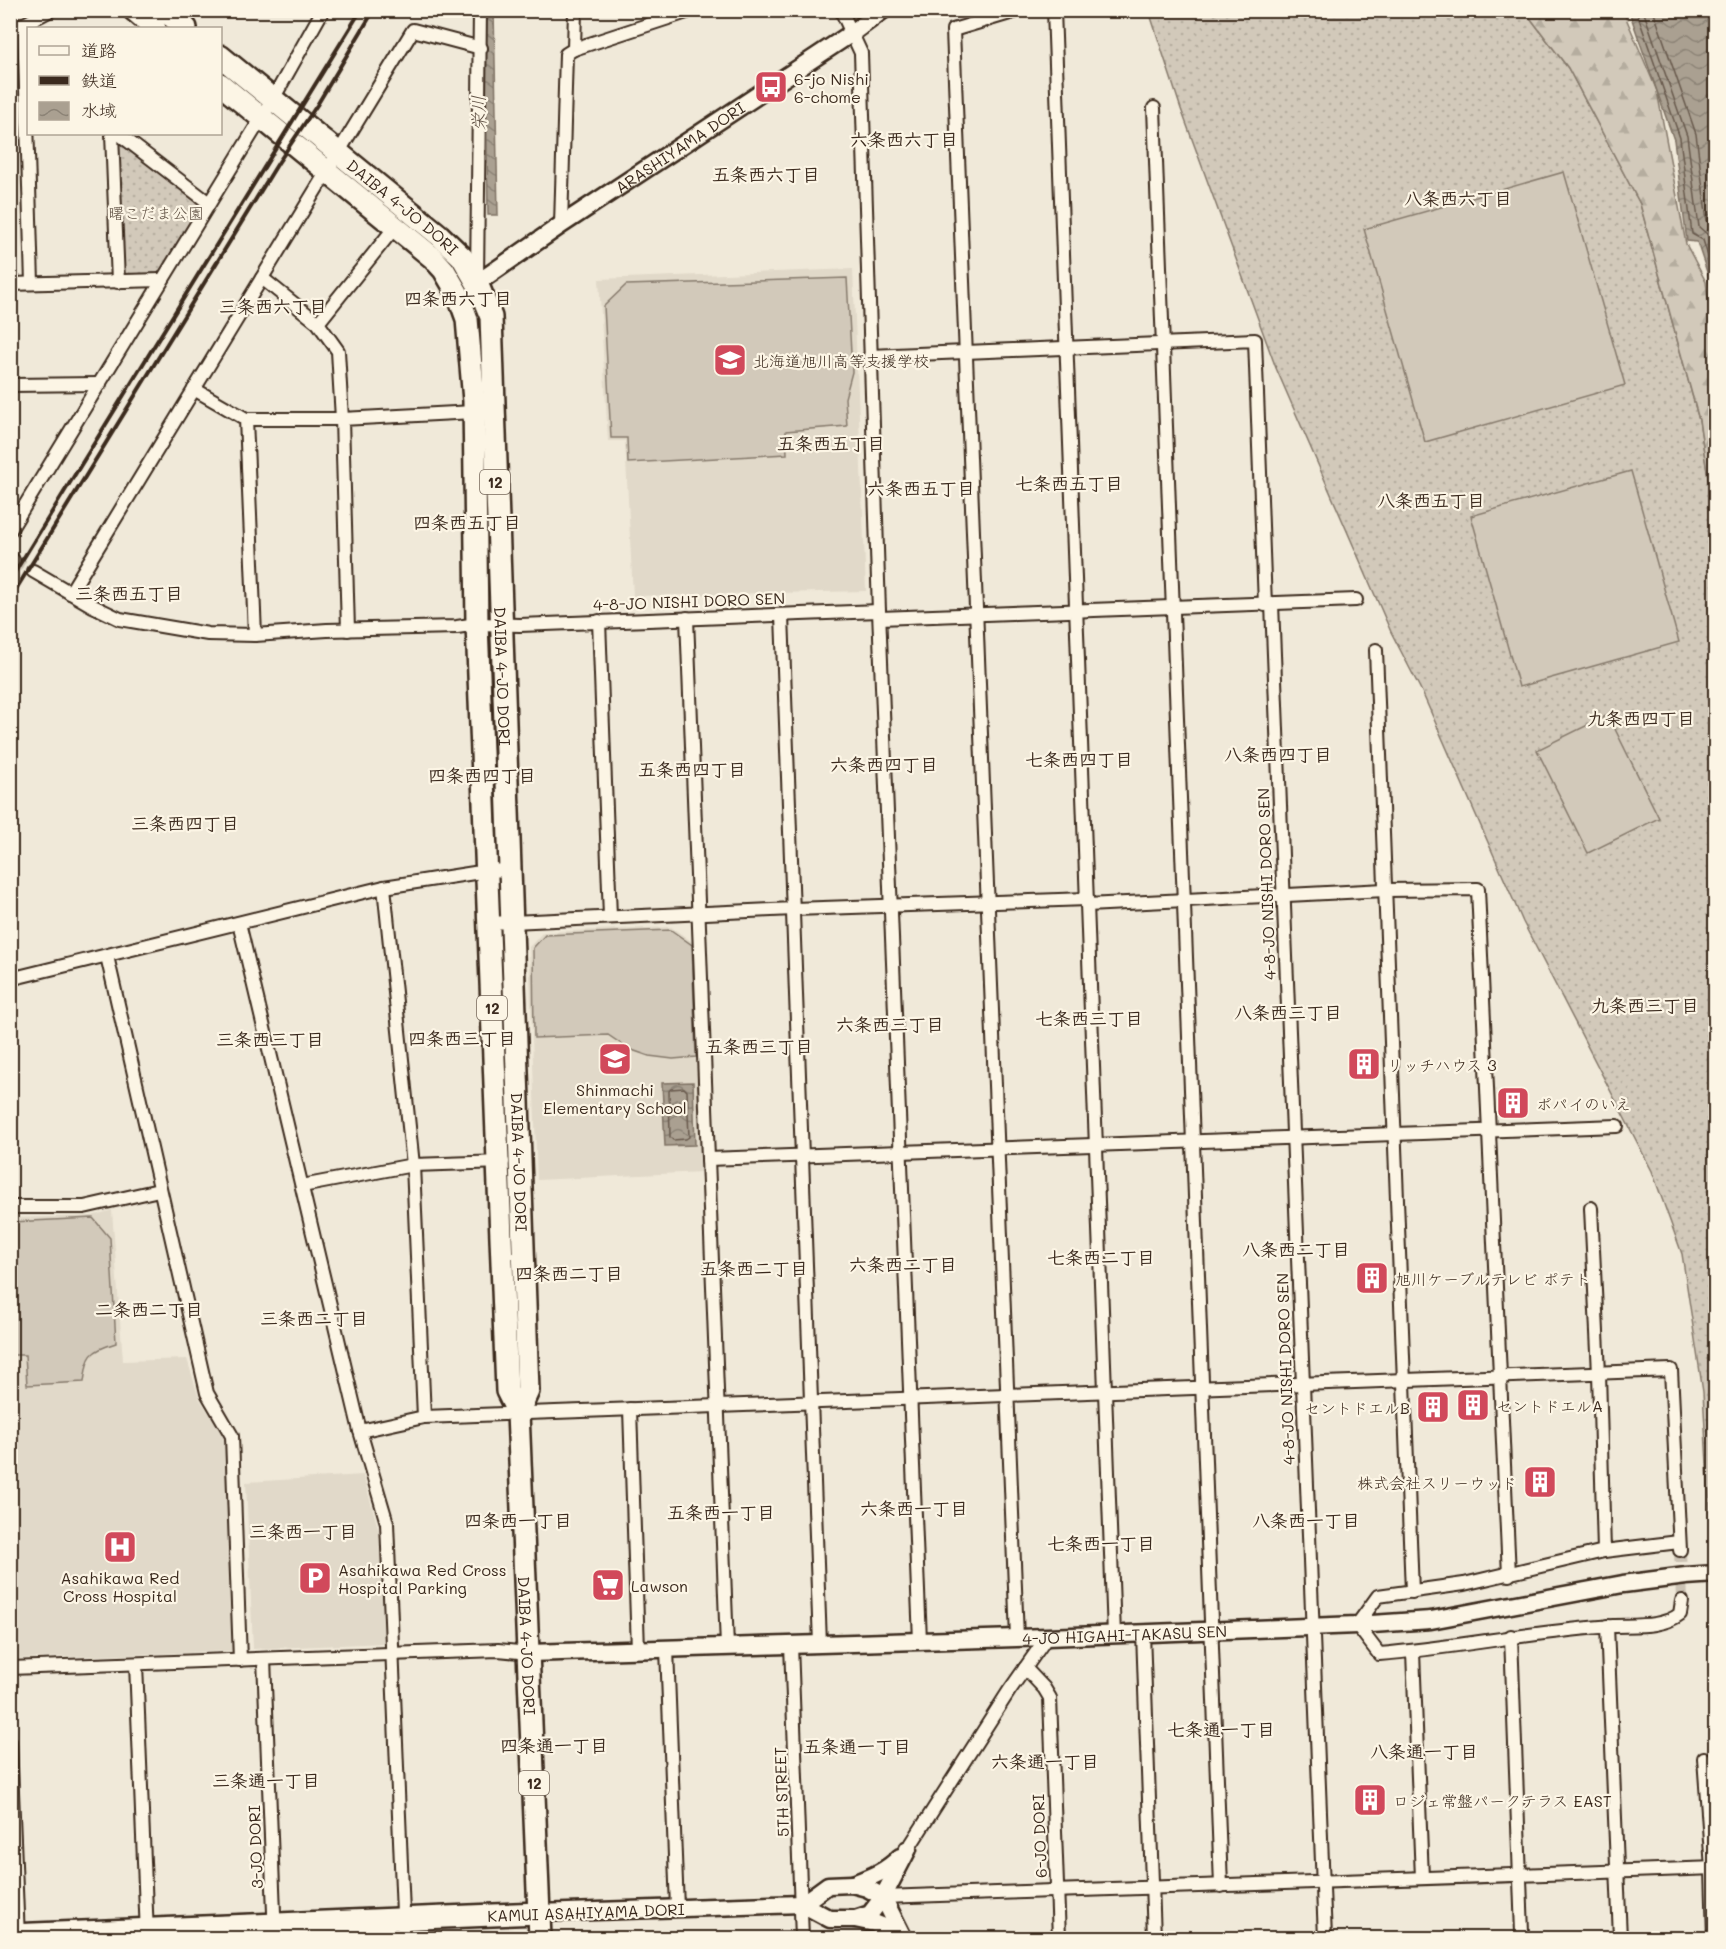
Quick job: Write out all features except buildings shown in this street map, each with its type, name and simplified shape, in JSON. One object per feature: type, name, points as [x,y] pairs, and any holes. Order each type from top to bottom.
[{"type":"highway","points":[[134,10],[154,27]]},
{"type":"highway","points":[[164,10],[185,27]]},
{"type":"highway","name":"DAIBA 4-JO DORI","points":[[222,58],[439,235],[462,257],[477,283],[490,317],[528,1391],[518,1413]]},
{"type":"highway","name":"DAIBA 4-JO DORI","points":[[222,86],[432,257],[444,270],[458,294],[467,319],[474,407],[477,624],[507,1391],[518,1413],[539,1913]]},
{"type":"highway","points":[[432,257],[464,278],[477,283]]},
{"type":"highway","name":"12","points":[[474,407],[478,340],[477,283]]},
{"type":"highway","name":"12","points":[[539,1913],[540,1938]]},
{"type":"highway","name":"KAMUI ASAHIYAMA DORI","points":[[15,1936],[403,1929],[539,1913]]},
{"type":"street","points":[[10,25],[24,24],[51,10]]},
{"type":"street","points":[[10,530],[273,99],[323,10]]},
{"type":"street","points":[[477,283],[480,10]]},
{"type":"street","points":[[574,49],[575,10]]},
{"type":"street","points":[[561,225],[566,54],[574,49],[693,10]]},
{"type":"street","points":[[841,10],[861,52],[879,615],[920,1641]]},
{"type":"street","name":"ARASHIYAMA DORI","points":[[477,283],[883,10]]},
{"type":"street","points":[[1017,1638],[953,30],[1020,10]]},
{"type":"street","points":[[1054,10],[1114,1635]]},
{"type":"street","points":[[24,24],[27,61]]},
{"type":"street","points":[[70,593],[413,30],[481,48]]},
{"type":"street","points":[[1154,108],[1221,1886]]},
{"type":"street","points":[[29,135],[32,284]]},
{"type":"street","points":[[112,135],[118,282]]},
{"type":"street","points":[[120,135],[209,203]]},
{"type":"street","points":[[318,323],[395,227]]},
{"type":"street","points":[[262,278],[318,323],[338,351],[348,630]]},
{"type":"street","points":[[10,285],[162,280]]},
{"type":"street","points":[[870,356],[1256,340],[1268,604],[1356,600]]},
{"type":"street","points":[[10,385],[100,384]]},
{"type":"street","points":[[194,389],[246,419],[342,419],[474,407]]},
{"type":"street","points":[[246,419],[255,635]]},
{"type":"street","name":"4-8-JO NISHI DORO SEN","points":[[33,571],[120,619],[208,634],[255,635],[457,627],[477,624],[782,615],[976,615],[1268,604],[1283,897],[1325,1938]]},
{"type":"street","points":[[782,615],[820,1644]]},
{"type":"street","points":[[687,618],[727,1647]]},
{"type":"street","points":[[599,621],[610,917]]},
{"type":"street","points":[[1376,650],[1412,1592]]},
{"type":"street","points":[[10,979],[384,887],[487,871],[509,870]]},
{"type":"street","points":[[384,887],[413,1165],[424,1417]]},
{"type":"street","points":[[489,923],[794,909],[1283,897],[1385,891],[1478,889],[1509,1575]]},
{"type":"street","points":[[239,923],[360,1431],[387,1523],[403,1929]]},
{"type":"street","points":[[107,956],[207,1393],[232,1436],[240,1660]]},
{"type":"street","points":[[708,1159],[1617,1126]]},
{"type":"street","points":[[302,1186],[413,1165],[520,1162]]},
{"type":"street","points":[[10,1207],[84,1207],[159,1190]]},
{"type":"street","points":[[1591,1208],[1604,1551]]},
{"type":"street","points":[[360,1431],[424,1417],[1671,1370],[1679,1546],[1604,1551],[1509,1575],[1378,1596],[1357,1625],[1379,1654],[1413,1652],[1511,1636],[1607,1626],[1665,1623],[1680,1614],[1682,1601]]},
{"type":"street","points":[[630,1409],[638,1650]]},
{"type":"street","name":"4-JO HIGAHI-TAKASU SEN","points":[[529,1653],[1357,1625],[1431,1620],[1623,1584],[1686,1576],[1716,1575]]},
{"type":"street","points":[[1607,1626],[1620,1938]]},
{"type":"street","points":[[1143,1633],[1154,1938]]},
{"type":"street","points":[[1511,1636],[1521,1933]]},
{"type":"street","points":[[855,1919],[870,1914],[883,1897],[908,1849],[1047,1637]]},
{"type":"street","name":"5TH STREET","points":[[791,1645],[802,1938]]},
{"type":"street","points":[[667,1649],[677,1908]]},
{"type":"street","points":[[10,1668],[498,1650],[529,1653]]},
{"type":"street","points":[[1413,1652],[1422,1878]]},
{"type":"street","name":"3-JO DORI","points":[[264,1659],[275,1932]]},
{"type":"street","points":[[136,1664],[147,1934]]},
{"type":"street","name":"6-JO DORI","points":[[1025,1668],[1050,1698],[1059,1938]]},
{"type":"street","points":[[10,1742],[15,1936]]},
{"type":"street","points":[[1704,1758],[1714,1868],[1714,1938]]},
{"type":"street","points":[[903,1938],[894,1930],[855,1919],[830,1919],[802,1904],[828,1886],[852,1884],[873,1877],[891,1867],[908,1849]]},
{"type":"street","points":[[852,1884],[867,1888],[883,1897],[1714,1868]]},
{"type":"street","points":[[883,1897],[903,1938]]},
{"type":"street","name":"KAMUI ASAHIYAMA DORI","points":[[539,1913],[802,1904]]},
{"type":"shaded area","name":"北海道旭川高等支援学校","points":[[853,269],[866,591],[633,596],[625,441],[608,441],[599,279]]},
{"type":"shaded area","name":"Shinmachi Elementary School","points":[[671,927],[694,943],[702,1172],[537,1180],[529,947],[543,932]]},
{"type":"shaded area","name":"Asahikawa Red Cross Hospital","points":[[112,1210],[123,1361],[187,1359],[199,1398],[225,1438],[232,1651],[11,1659],[10,1218],[92,1216]]},
{"type":"shaded area","points":[[363,1475],[379,1531],[384,1643],[253,1649],[246,1482]]},
{"type":"green space","points":[[1149,11],[1525,11],[1568,68],[1640,204],[1699,420],[1715,523],[1715,1609],[1703,1392],[1682,1254],[1652,1171],[1523,922],[1422,692],[1391,632],[1276,368],[1181,109]]},
{"type":"green space","points":[[1525,11],[1623,11],[1657,91],[1686,244],[1706,282],[1715,352],[1715,523],[1699,420],[1640,204],[1568,68]]},
{"type":"green space","name":"曙こだま公園","points":[[112,135],[209,203],[162,280],[118,282]]},
{"type":"green space","points":[[1564,172],[1625,385],[1425,442],[1364,229]]},
{"type":"green space","points":[[847,278],[852,372],[845,398],[847,426],[786,431],[787,454],[628,463],[627,438],[611,438],[604,306],[626,285]]},
{"type":"green space","points":[[1631,471],[1679,642],[1519,687],[1471,516]]},
{"type":"green space","points":[[1608,715],[1659,818],[1588,853],[1537,750]]},
{"type":"green space","points":[[671,930],[692,945],[696,1057],[673,1059],[649,1056],[629,1049],[608,1035],[534,1038],[533,948],[545,935]]},
{"type":"green space","points":[[93,1218],[110,1238],[116,1343],[91,1355],[84,1382],[27,1385],[25,1355],[11,1355],[11,1222]]},
{"type":"water","points":[[485,11],[494,11],[498,215],[488,215]]},
{"type":"water","points":[[1629,11],[1715,11],[1715,325],[1708,275],[1697,242],[1687,241],[1674,140]]},
{"type":"water","points":[[693,1082],[695,1145],[665,1146],[662,1083]]},
{"type":"tunnel","points":[[13,560],[33,571]]},
{"type":"tunnel","points":[[1680,1550],[1682,1601]]},
{"type":"railway","points":[[10,580],[361,10]]},
{"type":"railway","points":[[10,599],[374,10]]},
{"type":"place","name":"6-jo Nishi 6-chome","points":[[771,87]]},
{"type":"place","name":"北海道旭川高等支援学校","points":[[730,360]]},
{"type":"place","name":"Shinmachi Elementary School","points":[[615,1059]]},
{"type":"place","name":"リッチハウス 3","points":[[1364,1064]]},
{"type":"place","name":"ポパイのいえ","points":[[1513,1103]]},
{"type":"place","name":"旭川ケーブルテレビ ポテト","points":[[1372,1278]]},
{"type":"place","name":"セントドエルA","points":[[1473,1405]]},
{"type":"place","name":"セントドエルB","points":[[1433,1407]]},
{"type":"place","name":"株式会社スリーウッド","points":[[1540,1482]]},
{"type":"place","name":"Asahikawa Red Cross Hospital","points":[[120,1547]]},
{"type":"place","name":"Asahikawa Red Cross Hospital Parking","points":[[315,1578]]},
{"type":"place","name":"Lawson","points":[[608,1585]]},
{"type":"place","name":"ロジェ常盤パークテラス EAST","points":[[1370,1800]]},
{"type":"district","name":"六条西六丁目","points":[[904,139]]},
{"type":"district","name":"五条西六丁目","points":[[766,174]]},
{"type":"district","name":"八条西六丁目","points":[[1458,198]]},
{"type":"district","name":"四条西六丁目","points":[[458,298]]},
{"type":"district","name":"三条西六丁目","points":[[273,306]]},
{"type":"district","name":"五条西五丁目","points":[[831,443]]},
{"type":"district","name":"七条西五丁目","points":[[1069,483]]},
{"type":"district","name":"六条西五丁目","points":[[921,488]]},
{"type":"district","name":"八条西五丁目","points":[[1431,500]]},
{"type":"district","name":"四条西五丁目","points":[[467,522]]},
{"type":"district","name":"三条西五丁目","points":[[129,593]]},
{"type":"district","name":"九条西四丁目","points":[[1641,718]]},
{"type":"district","name":"八条西四丁目","points":[[1278,754]]},
{"type":"district","name":"七条西四丁目","points":[[1079,759]]},
{"type":"district","name":"六条西四丁目","points":[[884,764]]},
{"type":"district","name":"五条西四丁目","points":[[692,769]]},
{"type":"district","name":"四条西四丁目","points":[[482,775]]},
{"type":"district","name":"三条西四丁目","points":[[185,823]]},
{"type":"district","name":"九条西三丁目","points":[[1645,1005]]},
{"type":"district","name":"八条西三丁目","points":[[1288,1012]]},
{"type":"district","name":"七条西三丁目","points":[[1089,1018]]},
{"type":"district","name":"六条西三丁目","points":[[890,1024]]},
{"type":"district","name":"四条西三丁目","points":[[462,1038]]},
{"type":"district","name":"三条西三丁目","points":[[270,1039]]},
{"type":"district","name":"五条西三丁目","points":[[759,1046]]},
{"type":"district","name":"八条西二丁目","points":[[1296,1249]]},
{"type":"district","name":"七条西二丁目","points":[[1101,1257]]},
{"type":"district","name":"六条西二丁目","points":[[903,1264]]},
{"type":"district","name":"五条西二丁目","points":[[754,1268]]},
{"type":"district","name":"四条西二丁目","points":[[569,1273]]},
{"type":"district","name":"二条西二丁目","points":[[149,1309]]},
{"type":"district","name":"三条西二丁目","points":[[314,1318]]},
{"type":"district","name":"六条西一丁目","points":[[914,1508]]},
{"type":"district","name":"五条西一丁目","points":[[721,1512]]},
{"type":"district","name":"四条西一丁目","points":[[518,1520]]},
{"type":"district","name":"八条西一丁目","points":[[1306,1520]]},
{"type":"district","name":"三条西一丁目","points":[[303,1531]]},
{"type":"district","name":"七条西一丁目","points":[[1101,1543]]},
{"type":"district","name":"七条通一丁目","points":[[1221,1729]]},
{"type":"district","name":"四条通一丁目","points":[[554,1745]]},
{"type":"district","name":"五条通一丁目","points":[[857,1746]]},
{"type":"district","name":"八条通一丁目","points":[[1424,1751]]},
{"type":"district","name":"六条通一丁目","points":[[1045,1761]]},
{"type":"district","name":"三条通一丁目","points":[[266,1780]]},
{"type":"water label","name":"栄川","points":[[478,113]]}]
